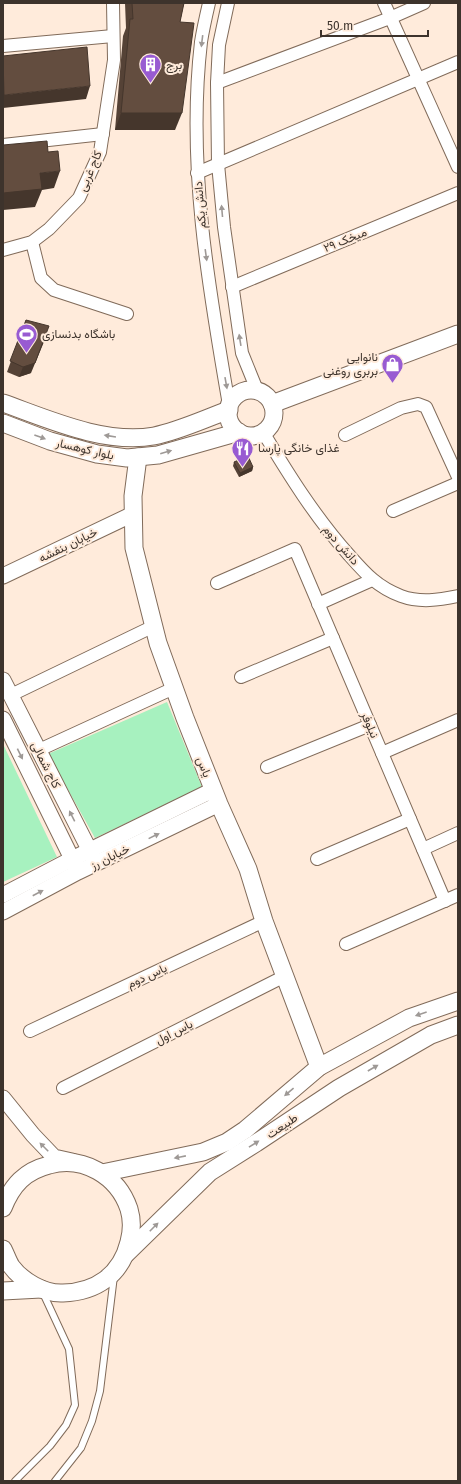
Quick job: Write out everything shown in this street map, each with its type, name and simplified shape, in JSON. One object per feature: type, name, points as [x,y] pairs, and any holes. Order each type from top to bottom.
[{"type":"main road","points":[[272,404],[458,334]]},
{"type":"main road","points":[[250,390],[257,390],[269,398],[272,404],[274,417],[272,423],[263,432],[251,436],[239,432],[230,423],[229,407],[238,394],[250,390]]},
{"type":"main road","name":"بلوار کوهسار","points":[[3,403],[56,422],[101,435],[128,439],[154,436],[190,425],[229,407]]},
{"type":"main road","name":"بلوار کوهسار","points":[[3,423],[50,441],[97,454],[127,458],[158,455],[239,432]]},
{"type":"main road","name":"یاس","points":[[138,457],[133,496],[134,548],[158,643],[216,797],[248,869],[264,921],[319,1067]]},
{"type":"main road","name":"طبیعت","points":[[102,1173],[203,1152],[227,1142],[245,1130],[319,1067],[409,1018],[458,1002]]},
{"type":"main road","name":"طبیعت","points":[[126,1254],[210,1172],[339,1088],[431,1035],[458,1025]]},
{"type":"main road","points":[[3,1208],[8,1195],[21,1179],[38,1168],[58,1162],[78,1163],[91,1167],[102,1173],[119,1188],[129,1209],[132,1232],[126,1254],[114,1272],[99,1284],[81,1292],[61,1294],[42,1289],[24,1280],[11,1266],[3,1249]]},
{"type":"main road","points":[[3,1291],[42,1289]]},
{"type":"street","name":"کاج غربی","points":[[3,250],[32,242],[49,229],[78,198],[100,152],[114,60],[113,3]]},
{"type":"street","name":"دانش یکم","points":[[209,3],[202,41],[198,92],[197,173],[202,230],[229,407]]},
{"type":"street","name":"دانش یکم","points":[[228,3],[219,45],[217,83],[218,164],[224,227],[242,353],[257,390]]},
{"type":"street","points":[[384,3],[458,166]]},
{"type":"street","points":[[217,83],[390,18],[424,3]]},
{"type":"street","points":[[3,46],[113,36]]},
{"type":"street","points":[[197,173],[458,62]]},
{"type":"street","points":[[3,145],[103,134]]},
{"type":"street","name":"میخک ۲۹","points":[[232,287],[458,193]]},
{"type":"street","points":[[32,242],[41,278],[54,290],[127,314]]},
{"type":"street","points":[[345,435],[401,408],[418,404],[426,407],[458,477]]},
{"type":"street","name":"دانش دوم","points":[[263,432],[298,490],[331,535],[372,580],[384,588],[402,596],[421,600],[440,600],[458,596]]},
{"type":"street","points":[[393,511],[458,483]]},
{"type":"street","name":"خیابان بنفشه","points":[[3,576],[133,514]]},
{"type":"street","name":"نیلوفر","points":[[216,583],[295,549],[445,901]]},
{"type":"street","points":[[318,604],[372,580]]},
{"type":"street","points":[[11,695],[154,626]]},
{"type":"street","points":[[242,677],[333,638]]},
{"type":"street","name":"کاج شمالی","points":[[3,680],[93,857]]},
{"type":"street","points":[[39,750],[174,688]]},
{"type":"street","name":"کاج شمالی","points":[[3,719],[75,865]]},
{"type":"street","points":[[382,753],[458,720]]},
{"type":"street","points":[[267,767],[370,726]]},
{"type":"street","name":"خیابان رز","points":[[3,895],[93,857],[216,797]]},
{"type":"street","points":[[317,859],[410,819]]},
{"type":"street","points":[[423,849],[458,833]]},
{"type":"street","name":"خیابان رز","points":[[3,912],[75,865]]},
{"type":"street","points":[[346,944],[458,895]]},
{"type":"street","name":"یاس دوم","points":[[30,1031],[264,921]]},
{"type":"street","name":"یاس اول","points":[[63,1088],[285,976]]},
{"type":"street","points":[[3,1098],[33,1136],[54,1157],[78,1163]]},
{"type":"lane","points":[[55,1481],[81,1448],[92,1421],[100,1392],[114,1272]]},
{"type":"lane","points":[[15,1481],[50,1446],[66,1425],[74,1405],[69,1349],[42,1289]]},
{"type":"green space","points":[[167,702],[202,787],[95,838],[48,754]]},
{"type":"green space","points":[[3,744],[57,857],[3,882]]},
{"type":"building","name":"برج","points":[[132,3],[184,3],[180,22],[194,23],[182,113],[121,113],[130,19],[133,19]]},
{"type":"building","points":[[87,47],[90,86],[4,95],[3,56]]},
{"type":"building","points":[[47,141],[48,152],[58,151],[60,171],[40,173],[42,189],[3,193],[3,145]]},
{"type":"building","name":"باشگاه بدنسازی","points":[[26,320],[49,326],[35,363],[23,367],[10,361]]},
{"type":"building","name":"غذای خانگی پارسا","points":[[248,456],[253,467],[240,473],[234,462]]},
{"type":"place","name":"برج","points":[[150,84]]},
{"type":"place","name":"باشگاه بدنسازی","points":[[26,354]]},
{"type":"place","name":"نانوایی بربری روغنی","points":[[393,384]]},
{"type":"place","name":"غذای خانگی پارسا","points":[[243,468]]}]
